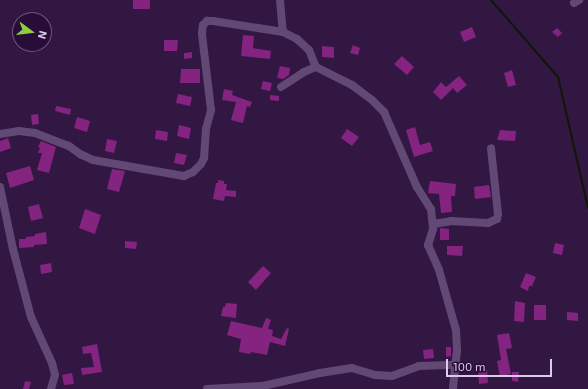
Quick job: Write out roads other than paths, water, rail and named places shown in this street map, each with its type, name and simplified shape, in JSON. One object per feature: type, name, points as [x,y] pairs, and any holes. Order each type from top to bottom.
[{"type":"street","points":[[280,0],[283,32]]},
{"type":"street","points":[[0,134],[19,131],[35,133],[70,146],[80,154],[93,160],[184,176],[193,172],[201,164],[204,158],[206,129],[211,110],[202,34],[203,25],[207,21],[212,21],[283,32],[297,39],[309,50],[316,67],[352,85],[374,101],[384,112],[417,187],[430,209],[433,224],[428,245],[439,270],[456,330],[457,350],[453,389]]},
{"type":"street","points":[[281,87],[304,72],[316,67]]},
{"type":"street","points":[[433,224],[451,221],[488,223],[496,219],[498,214],[491,148]]},
{"type":"street","points":[[0,188],[13,249],[32,317],[52,363],[55,375],[51,389]]},
{"type":"street","points":[[207,389],[263,386],[320,373],[352,368],[375,376],[392,376],[419,366],[455,365]]},
{"type":"waterway","points":[[491,0],[558,77],[588,208]]}]
